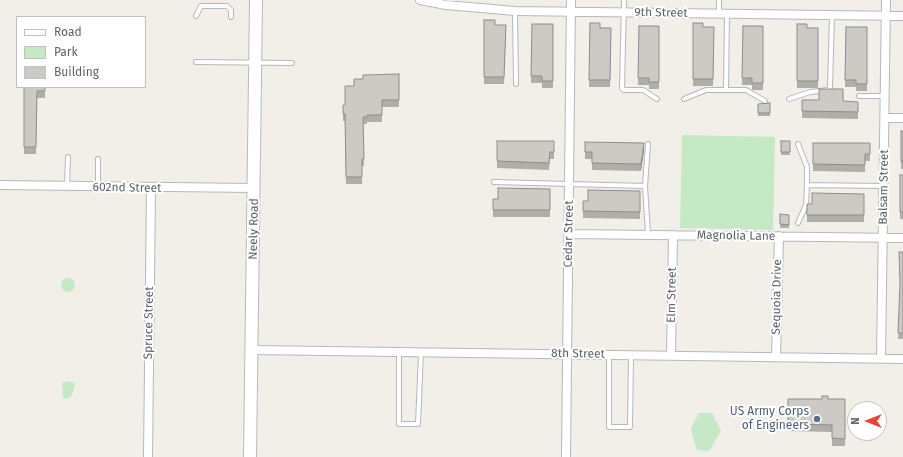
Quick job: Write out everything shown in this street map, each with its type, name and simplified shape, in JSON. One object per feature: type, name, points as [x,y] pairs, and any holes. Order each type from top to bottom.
[{"type":"street","name":"Neely Road","points":[[250,457],[256,0]]},
{"type":"street","name":"9th Street","points":[[420,0],[446,5],[515,11],[903,16]]},
{"type":"street","name":"Cedar Street","points":[[566,457],[571,0]]},
{"type":"street","name":"Balsam Street","points":[[881,358],[884,237],[886,0]]},
{"type":"street","points":[[885,118],[903,118]]},
{"type":"street","name":"602nd Street","points":[[0,185],[151,188],[254,188]]},
{"type":"street","name":"Spruce Street","points":[[148,457],[151,188]]},
{"type":"street","name":"Magnolia Lane","points":[[569,234],[903,238]]},
{"type":"street","name":"Elm Street","points":[[671,356],[673,235]]},
{"type":"street","name":"Sequoia Drive","points":[[776,357],[779,236]]},
{"type":"street","name":"8th Street","points":[[252,350],[903,359]]},
{"type":"lane","points":[[624,0],[622,88],[624,90],[643,90],[657,98]]},
{"type":"lane","points":[[719,0],[723,13],[726,90]]},
{"type":"lane","points":[[196,16],[201,6],[227,6],[231,10],[231,17]]},
{"type":"lane","points":[[515,11],[516,84]]},
{"type":"lane","points":[[789,99],[810,92],[828,90],[830,88],[832,15]]},
{"type":"lane","points":[[196,62],[292,64]]},
{"type":"lane","points":[[684,99],[706,90],[746,90],[765,101]]},
{"type":"lane","points":[[859,96],[885,96]]},
{"type":"lane","points":[[648,144],[645,186],[648,234]]},
{"type":"lane","points":[[798,144],[807,167],[806,206],[798,223]]},
{"type":"lane","points":[[67,187],[68,157]]},
{"type":"lane","points":[[98,159],[98,187]]},
{"type":"lane","points":[[494,182],[645,186]]},
{"type":"lane","points":[[807,186],[884,186]]},
{"type":"lane","points":[[399,353],[399,424],[418,424],[421,352]]},
{"type":"lane","points":[[609,355],[609,427],[630,427],[631,355]]},
{"type":"green space","points":[[682,135],[775,137],[773,230],[680,228]]},
{"type":"green space","points":[[65,278],[71,278],[75,282],[75,288],[71,292],[65,292],[61,288],[61,282]]},
{"type":"green space","points":[[68,381],[75,383],[75,385],[71,397],[66,399],[63,397],[62,383]]},
{"type":"green space","points":[[699,413],[712,413],[721,431],[709,451],[697,450],[692,434],[691,428]]},
{"type":"building","points":[[484,20],[495,20],[495,25],[506,25],[504,77],[484,77]]},
{"type":"building","points":[[590,23],[600,23],[600,28],[611,28],[610,80],[589,80]]},
{"type":"building","points":[[693,23],[703,23],[703,27],[714,27],[713,79],[693,79]]},
{"type":"building","points":[[532,24],[553,24],[553,81],[542,81],[542,76],[531,76]]},
{"type":"building","points":[[797,24],[807,24],[807,28],[818,28],[818,81],[797,81]]},
{"type":"building","points":[[639,26],[659,26],[659,82],[649,82],[649,78],[638,78]]},
{"type":"building","points":[[743,26],[763,26],[763,83],[752,83],[752,78],[742,78]]},
{"type":"building","points":[[846,27],[867,27],[867,84],[856,84],[856,80],[845,80]]},
{"type":"building","points":[[399,74],[399,100],[382,100],[382,115],[367,115],[367,117],[363,117],[364,159],[362,159],[362,177],[346,177],[345,114],[343,114],[343,105],[345,105],[345,86],[354,86],[354,79],[363,79],[363,75]]},
{"type":"building","points":[[24,88],[45,88],[45,91],[37,91],[36,147],[24,147]]},
{"type":"building","points":[[819,89],[843,89],[843,101],[858,102],[858,112],[802,111],[802,100],[819,100]]},
{"type":"building","points":[[770,103],[770,113],[758,113],[758,104]]},
{"type":"building","points":[[901,131],[903,131],[903,162],[901,162]]},
{"type":"building","points":[[497,141],[554,141],[554,152],[550,152],[549,163],[497,161]]},
{"type":"building","points":[[781,141],[790,141],[790,152],[781,152]]},
{"type":"building","points":[[585,142],[644,143],[641,164],[592,163],[592,152],[585,152]]},
{"type":"building","points":[[813,143],[870,143],[870,154],[865,154],[865,165],[813,164]]},
{"type":"building","points":[[900,175],[903,175],[903,212],[900,212]]},
{"type":"building","points":[[498,188],[550,189],[550,210],[493,210],[493,199],[498,199]]},
{"type":"building","points":[[588,190],[640,191],[640,212],[583,211],[583,201],[588,201]]},
{"type":"building","points":[[812,193],[864,194],[864,215],[807,215],[807,204],[812,204]]},
{"type":"building","points":[[780,214],[789,215],[789,225],[780,224]]},
{"type":"building","points":[[899,252],[903,252],[903,333],[898,333],[900,283]]},
{"type":"building","name":"US Army Corps of Engineers","points":[[822,396],[828,396],[828,399],[845,399],[845,439],[832,438],[832,425],[788,424],[788,399],[822,399]]},
{"type":"place","name":"US Army Corps of Engineers","points":[[817,419]]}]
